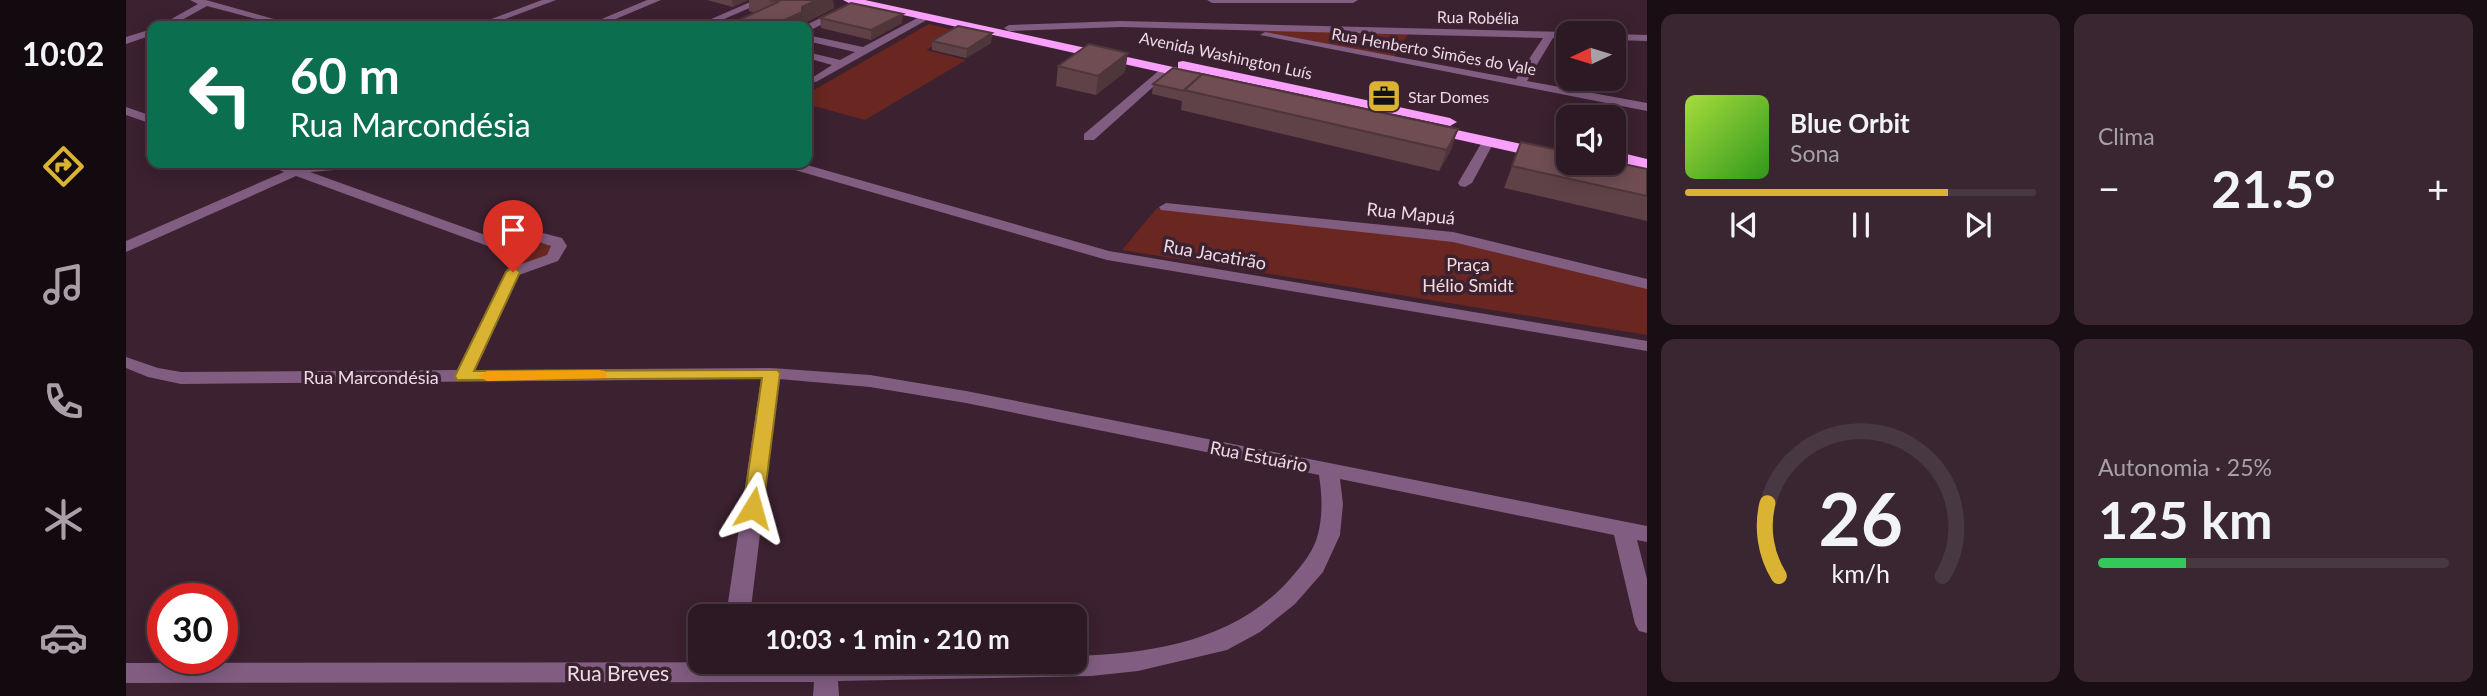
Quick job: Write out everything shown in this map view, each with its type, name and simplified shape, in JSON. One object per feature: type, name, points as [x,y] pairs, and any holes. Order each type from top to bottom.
[{"type":"highway","name":"Avenida Washington Luís","points":[[876,0],[1556,144]]},
{"type":"highway","name":"Avenida Washington Luís","points":[[854,1],[1556,156]]},
{"type":"highway","points":[[1626,159],[1647,164]]},
{"type":"highway","points":[[1626,171],[1647,176]]},
{"type":"street","points":[[492,21],[551,0]]},
{"type":"street","points":[[603,21],[656,0]]},
{"type":"street","points":[[712,21],[763,0]]},
{"type":"street","points":[[1214,0],[1353,0]]},
{"type":"street","points":[[171,21],[201,1],[275,21]]},
{"type":"street","points":[[812,26],[854,1]]},
{"type":"street","points":[[812,80],[927,17]]},
{"type":"street","name":"Rua Robélia","points":[[1009,28],[1094,24],[1556,35]]},
{"type":"street","name":"Rua Henberto Simões do Vale","points":[[1216,26],[1647,107]]},
{"type":"street","points":[[126,40],[147,34]]},
{"type":"street","points":[[1520,82],[1550,35]]},
{"type":"street","points":[[1626,37],[1647,38]]},
{"type":"street","points":[[812,39],[865,51]]},
{"type":"street","points":[[812,56],[842,64]]},
{"type":"street","points":[[1089,137],[1166,70]]},
{"type":"street","points":[[126,111],[147,118]]},
{"type":"street","points":[[1465,183],[1488,142]]},
{"type":"street","points":[[287,168],[501,246],[539,237],[557,241],[559,246],[553,258],[513,272],[463,376]]},
{"type":"street","points":[[126,247],[296,171],[309,168]]},
{"type":"street","name":"Rua Jacatirão","points":[[803,168],[1107,255],[1647,346]]},
{"type":"street","name":"Rua Mapuá","points":[[1166,207],[1453,237],[1647,284]]},
{"type":"street","points":[[400,222],[414,215]]},
{"type":"street","points":[[501,246],[502,261],[513,272]]},
{"type":"street","name":"Rua Marcondésia","points":[[126,362],[155,373],[181,377],[463,376],[700,381],[771,373],[871,386]]},
{"type":"street","points":[[740,604],[771,373]]},
{"type":"street","name":"Rua Estuário","points":[[871,386],[966,397],[1647,534]]},
{"type":"street","name":"Rua Breves","points":[[771,674],[826,684],[1091,666],[1138,661],[1219,643],[1252,625],[1287,598],[1315,566],[1329,535],[1333,504],[1329,470]]},
{"type":"street","points":[[1623,529],[1647,624]]},
{"type":"street","name":"Rua Breves","points":[[126,673],[688,667]]},
{"type":"green space","points":[[929,24],[961,32],[926,50],[966,60],[865,120],[812,105],[812,91]]},
{"type":"green space","points":[[1253,30],[1408,34],[1394,57]]},
{"type":"green space","name":"Praça Hélio Smidt","points":[[1157,208],[1469,243],[1647,288],[1647,335],[1122,250]]},
{"type":"green space","points":[[532,240],[551,244],[551,255],[521,265],[504,258],[503,255],[510,247]]},
{"type":"building","points":[[769,0],[817,0],[802,7],[802,12],[783,21],[737,21],[778,2]]},
{"type":"building","points":[[851,3],[903,14],[871,30],[820,18]]},
{"type":"building","points":[[958,26],[992,33],[967,49],[932,41]]},
{"type":"building","points":[[1089,44],[1128,53],[1098,76],[1058,66]]},
{"type":"building","points":[[1173,68],[1202,74],[1184,91],[1153,84]]},
{"type":"building","points":[[1202,74],[1458,129],[1447,150],[1184,90]]},
{"type":"building","points":[[1521,142],[1556,149],[1556,175],[1626,175],[1626,165],[1647,169],[1647,196],[1512,166]]},
{"type":"slow traffic","points":[[487,376],[599,375]]},
{"type":"place","name":"Star Domes","points":[[1384,96]]},
{"type":"route","points":[[513,272],[463,376],[771,373],[753,508]]}]
